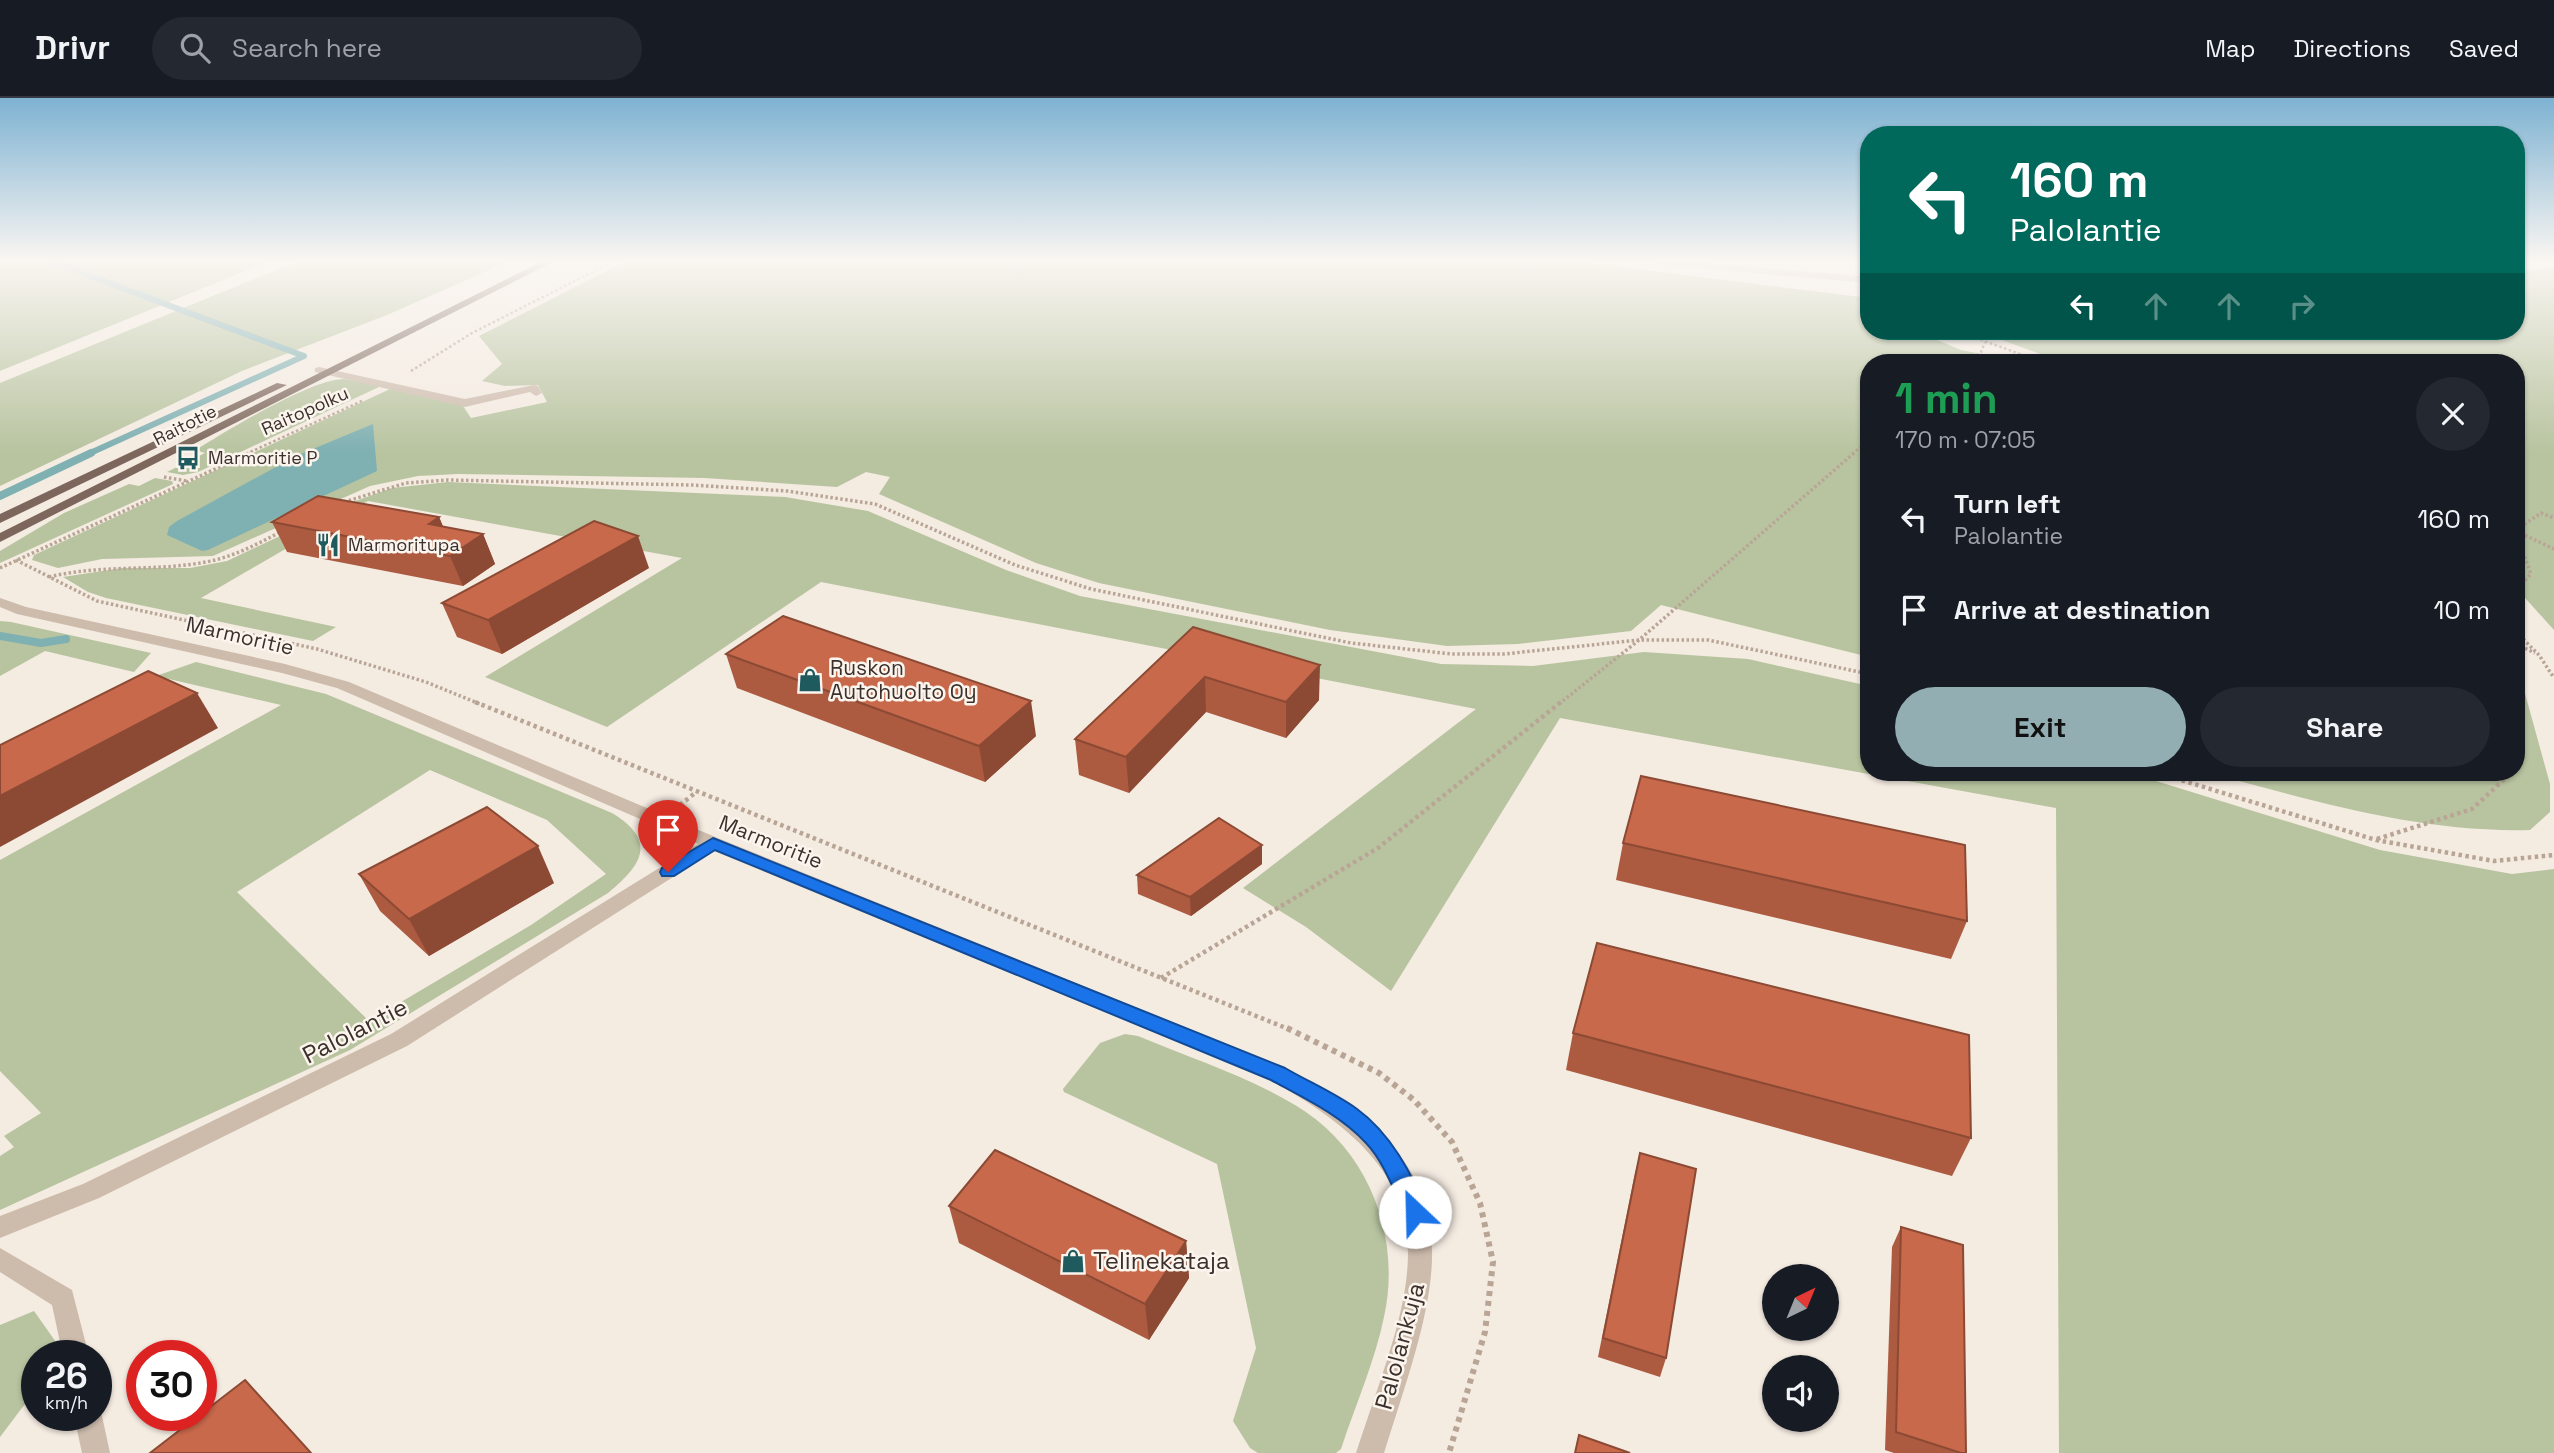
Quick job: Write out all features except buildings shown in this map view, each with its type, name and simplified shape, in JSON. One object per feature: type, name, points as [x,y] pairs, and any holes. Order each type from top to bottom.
[{"type":"main road","name":"Raitotie","points":[[0,537],[323,371],[421,325]]},
{"type":"main road","name":"Raitotie","points":[[0,519],[243,401],[323,371]]},
{"type":"street","points":[[323,371],[465,403],[534,388],[536,393]]},
{"type":"street","name":"Marmoritie","points":[[0,602],[22,611],[285,669],[343,685],[713,843],[1278,1074],[1349,1114],[1375,1138],[1410,1196]]},
{"type":"street","name":"Marmoritie","points":[[0,610],[22,611]]},
{"type":"street","name":"Palolantie","points":[[0,1227],[91,1191],[399,1040],[713,843]]},
{"type":"street","name":"Palolankuja","points":[[1370,1453],[1414,1312],[1422,1263],[1420,1227],[1410,1196]]},
{"type":"street","points":[[0,1259],[63,1298],[72,1340]]},
{"type":"street","points":[[91,1431],[96,1453]]},
{"type":"path","name":"Raitopolku","points":[[0,568],[358,403],[487,325]]},
{"type":"path","points":[[1980,340],[2019,354]]},
{"type":"path","points":[[1979,354],[1985,342]]},
{"type":"path","points":[[1160,978],[1378,848],[1639,640],[1860,448]]},
{"type":"path","points":[[154,475],[188,481]]},
{"type":"path","points":[[333,507],[387,488],[449,480],[692,485],[787,491],[875,504],[962,539],[1016,565],[1091,589],[1351,643],[1452,654],[1504,654],[1639,640],[1708,640],[1860,672]]},
{"type":"path","points":[[2525,525],[2541,513],[2554,518]]},
{"type":"path","points":[[49,577],[81,568],[106,565],[198,564],[234,554],[284,531]]},
{"type":"path","points":[[2525,535],[2554,549]]},
{"type":"path","points":[[2525,557],[2531,574],[2525,580]]},
{"type":"path","points":[[2525,641],[2539,654],[2554,678]]},
{"type":"path","points":[[2525,648],[2539,654]]},
{"type":"path","points":[[2184,781],[2376,840],[2494,861],[2554,855]]},
{"type":"path","points":[[2376,840],[2472,809],[2502,781]]},
{"type":"green space","points":[[0,325],[112,325],[0,371]]},
{"type":"green space","points":[[141,325],[361,325],[242,371],[0,486],[0,383]]},
{"type":"green space","points":[[500,325],[1860,325],[1860,340],[1937,340],[1961,350],[1981,354],[1860,354],[1860,655],[1661,605],[1631,631],[1518,644],[1447,646],[1330,630],[1099,583],[1036,563],[879,494],[890,477],[866,472],[837,487],[705,478],[458,474],[418,476],[370,486],[213,556],[102,559],[58,568],[32,560],[34,555],[390,389],[463,406],[471,418],[547,402],[538,385],[505,386],[482,381],[502,364],[479,336]]},
{"type":"green space","points":[[2525,325],[2554,325],[2554,630],[2525,598],[2525,354],[2040,354],[2002,340],[2525,340]]},
{"type":"green space","points":[[344,379],[381,386],[198,472],[183,475],[167,472],[205,453],[196,450],[269,407],[311,387]]},
{"type":"green space","points":[[155,478],[172,481],[173,484],[0,563],[0,551],[64,513],[129,484],[139,486]]},
{"type":"green space","points":[[448,482],[785,497],[868,511],[1006,570],[1080,596],[1441,664],[1533,666],[1644,652],[1748,659],[1860,684],[1860,772],[1560,718],[1391,991],[1306,927],[1243,888],[1476,709],[821,582],[607,727],[485,677],[682,558],[368,501],[201,598],[336,627],[313,641],[106,598],[88,592],[63,577],[122,568],[190,568],[227,561],[350,503],[392,488]]},
{"type":"green space","points":[[0,621],[151,653],[134,672],[45,651],[0,676]]},
{"type":"green space","points":[[196,662],[326,694],[612,813],[636,833],[640,853],[629,873],[608,893],[350,1050],[0,1210],[0,1156],[14,1147],[4,1136],[41,1113],[0,1071],[0,860],[281,705],[156,676]],"holes":[[[430,770],[547,820],[606,874],[531,925],[369,1021],[237,892]]]},
{"type":"green space","points":[[2525,693],[2550,784],[2550,812],[2530,830],[2447,826],[2365,813],[2240,781],[2525,781]]},
{"type":"green space","points":[[1907,781],[2156,781],[2380,850],[2512,874],[2554,869],[2554,1453],[2059,1453],[2056,808]]},
{"type":"green space","points":[[1125,1034],[1138,1036],[1218,1068],[1295,1105],[1321,1123],[1342,1145],[1360,1169],[1374,1196],[1388,1255],[1384,1317],[1341,1449],[1336,1453],[1258,1453],[1250,1448],[1233,1421],[1256,1348],[1217,1164],[1064,1092],[1063,1089],[1100,1043]]},
{"type":"green space","points":[[34,1311],[54,1340],[21,1340],[21,1409],[0,1437],[0,1325]]},
{"type":"water","points":[[373,424],[377,471],[208,550],[202,551],[167,535],[169,527],[177,521],[296,456]]},
{"type":"waterway","points":[[88,454],[304,356],[222,325]]},
{"type":"waterway","points":[[0,496],[91,453]]},
{"type":"waterway","points":[[0,636],[41,643],[66,639]]},
{"type":"place","name":"Marmoritie P","points":[[188,458]]},
{"type":"place","name":"Marmoritupa","points":[[328,545]]},
{"type":"place","name":"Ruskon Autohuolto Oy","points":[[810,680]]},
{"type":"place","name":"Telinekataja","points":[[1073,1261]]},
{"type":"route","points":[[668,872],[713,843],[1278,1074],[1349,1114],[1375,1138],[1410,1196],[1415,1212]]}]
